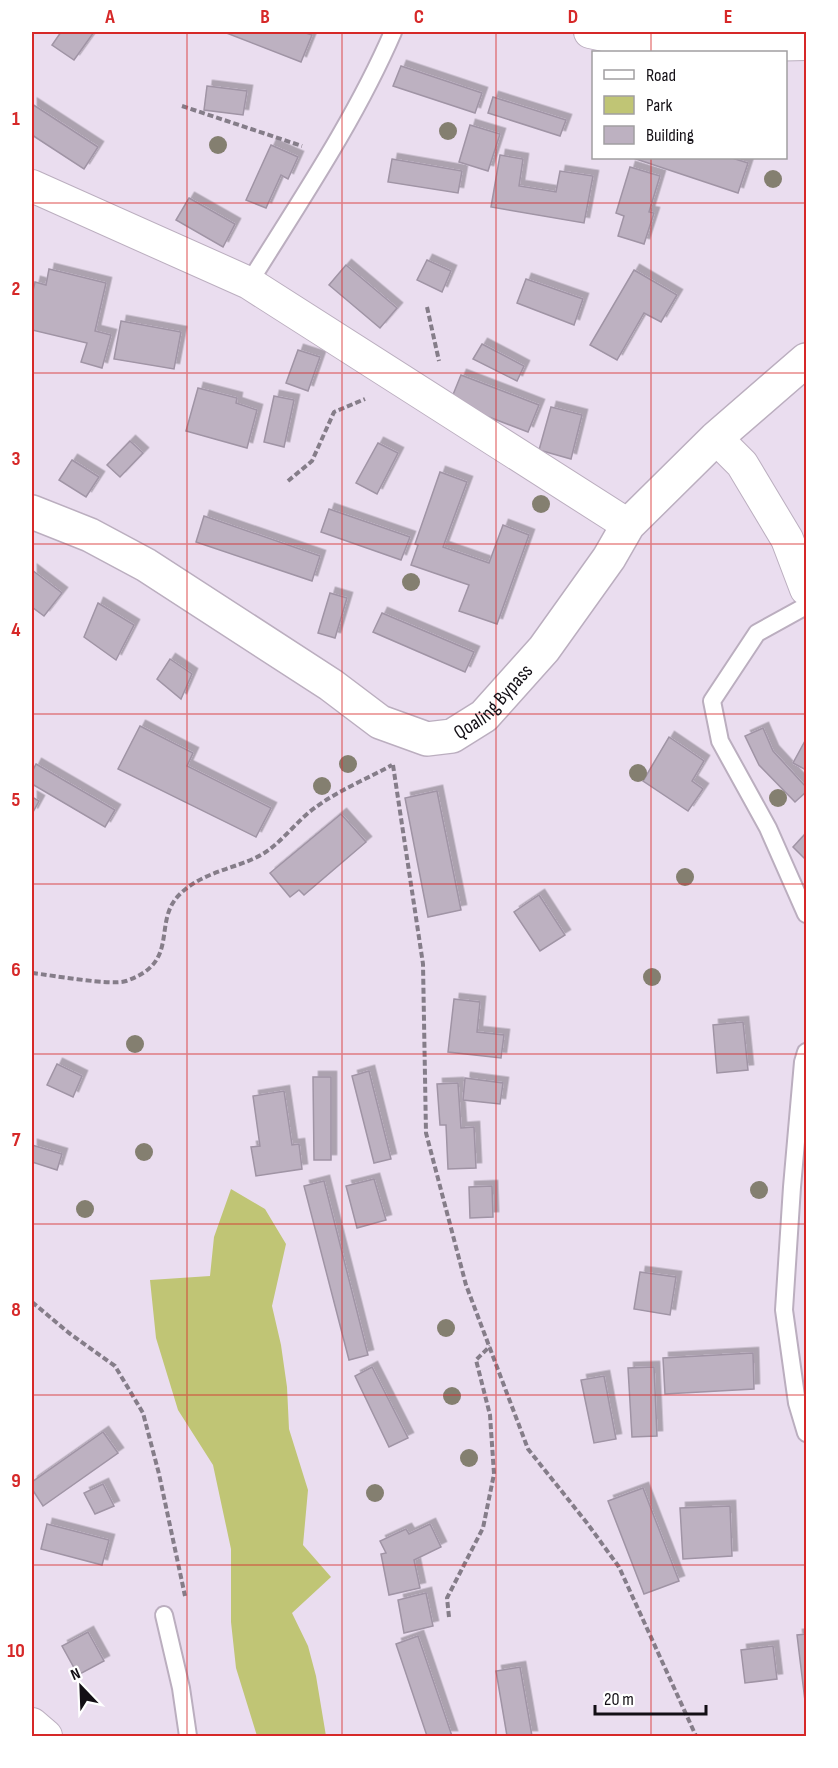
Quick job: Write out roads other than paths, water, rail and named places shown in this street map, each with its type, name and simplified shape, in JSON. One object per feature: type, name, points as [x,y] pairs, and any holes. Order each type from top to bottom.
[{"type":"main road","name":"Qoaling Bypass","points":[[32,512],[90,535],[146,565],[331,685],[380,722],[427,739],[452,736],[484,716],[544,649],[609,558],[628,525],[716,438],[807,360]]},
{"type":"street","points":[[590,32],[660,47],[807,44]]},
{"type":"street","points":[[32,186],[249,283],[628,525]]},
{"type":"street","points":[[716,438],[742,464],[787,539],[807,589]]},
{"type":"street","points":[[32,1724],[46,1737]]},
{"type":"lane","points":[[249,283],[329,154],[376,71],[393,32]]},
{"type":"lane","points":[[807,606],[757,633],[712,701],[720,741],[768,828],[807,914]]},
{"type":"lane","points":[[807,1052],[803,1062],[784,1310],[797,1403],[807,1433]]},
{"type":"lane","points":[[164,1615],[181,1688],[188,1737]]}]
